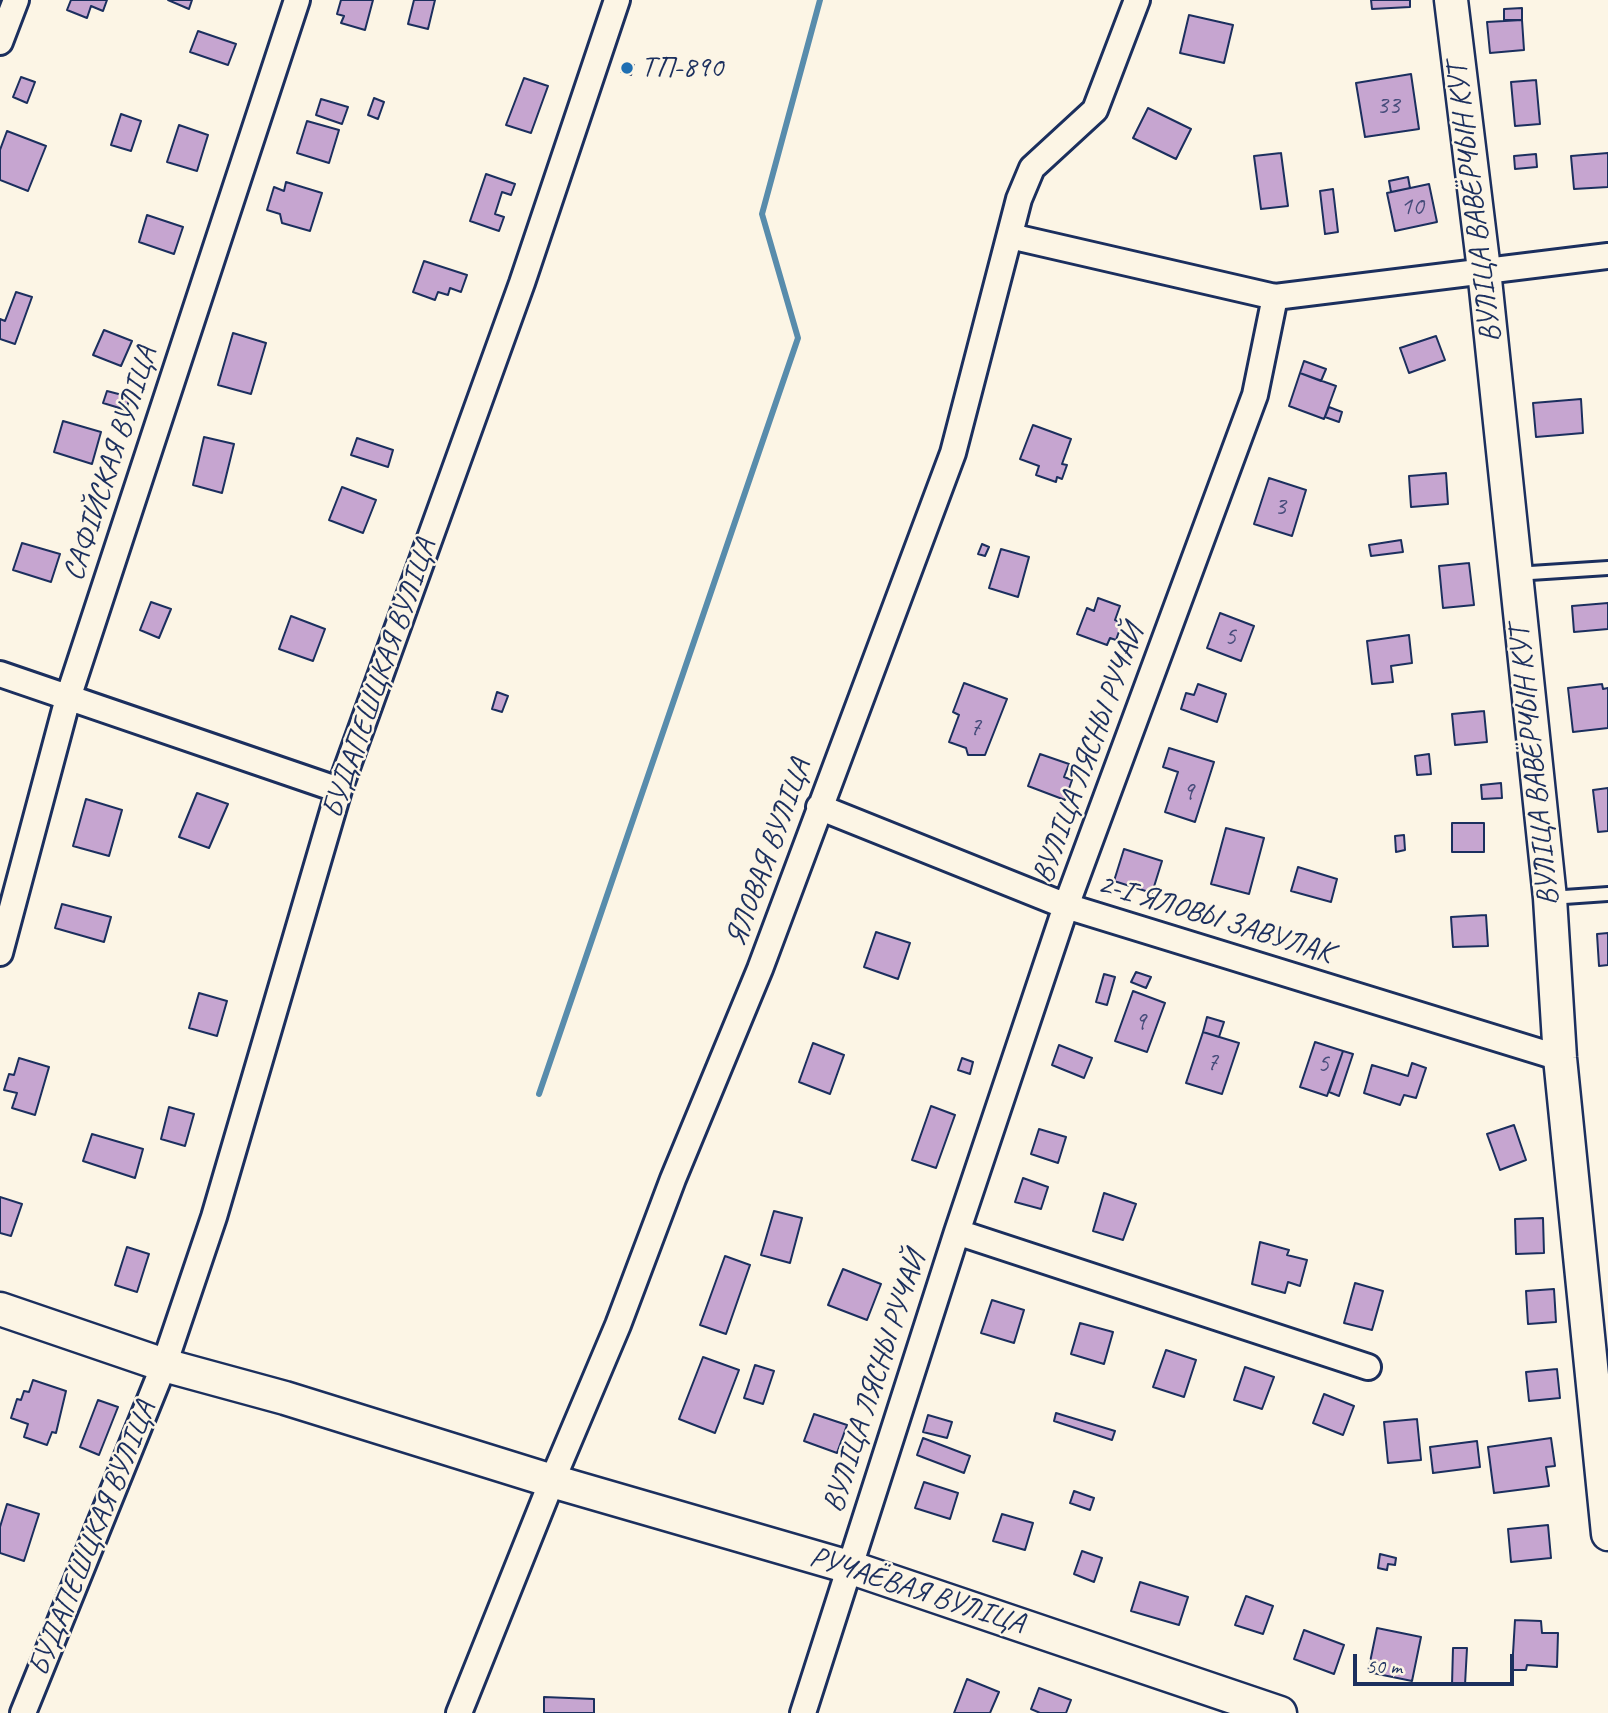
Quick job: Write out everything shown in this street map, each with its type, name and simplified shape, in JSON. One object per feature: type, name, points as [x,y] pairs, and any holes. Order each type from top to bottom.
[{"type":"street","points":[[0,42],[16,0]]},
{"type":"street","name":"САФІЙСКАЯ ВУЛІЦА","points":[[0,953],[68,698],[297,0]]},
{"type":"street","name":"БУДАПЕШЦКАЯ ВУЛІЦА","points":[[23,1713],[164,1365],[214,1217],[339,790],[522,284],[617,0]]},
{"type":"street","name":"ЯЛОВАЯ ВУЛІЦА","points":[[459,1713],[760,969],[953,453],[1019,199],[1032,168],[1095,110],[1137,0]]},
{"type":"street","name":"ВУЛІЦА ВАВЁРЧЫН КУТ","points":[[1451,0],[1484,270],[1550,898],[1560,1058],[1608,1534]]},
{"type":"street","points":[[1010,236],[1275,297],[1608,256]]},
{"type":"street","name":"ВУЛІЦА ЛЯСНЫ РУЧАЙ","points":[[803,1713],[957,1232],[1066,906],[1255,395],[1275,297]]},
{"type":"street","points":[[0,674],[339,790]]},
{"type":"street","name":"2-І ЯЛОВЫ ЗАВУЛАК","points":[[819,807],[1066,906],[1560,1058]]},
{"type":"street","name":"ВУЛІЦА ЛЯСНЫ РУЧАЙ","points":[[957,1232],[1368,1367]]},
{"type":"street","name":"БУДАПЕШЦКАЯ ВУЛІЦА","points":[[0,1309],[164,1365]]},
{"type":"street","name":"РУЧАЁВАЯ ВУЛІЦА","points":[[164,1365],[285,1398],[552,1481],[849,1567],[1280,1713]]},
{"type":"lane","points":[[1514,574],[1608,568]]},
{"type":"lane","points":[[1550,898],[1608,894]]},
{"type":"building","points":[[71,0],[107,0],[103,11],[91,6],[87,18],[67,10]]},
{"type":"building","points":[[168,0],[192,0],[189,9]]},
{"type":"building","points":[[341,0],[373,0],[365,30],[341,23],[344,16],[337,14]]},
{"type":"building","points":[[414,0],[435,0],[428,29],[408,24]]},
{"type":"building","points":[[1371,0],[1410,0],[1410,7],[1372,9]]},
{"type":"building","points":[[1522,8],[1522,20],[1504,20],[1504,9]]},
{"type":"building","points":[[1189,15],[1233,25],[1224,63],[1180,53]]},
{"type":"building","points":[[1522,20],[1524,50],[1490,53],[1487,22]]},
{"type":"building","points":[[198,31],[236,44],[228,65],[190,52]]},
{"type":"building","name":"ТП-890","points":[[624,62],[634,65],[631,75],[621,72]]},
{"type":"building","points":[[1411,74],[1419,129],[1365,137],[1356,83]]},
{"type":"building","points":[[21,77],[35,82],[27,103],[13,97]]},
{"type":"building","points":[[524,78],[548,86],[531,133],[506,125]]},
{"type":"building","points":[[1536,80],[1540,124],[1515,126],[1511,82]]},
{"type":"building","points":[[374,98],[384,102],[378,119],[368,115]]},
{"type":"building","points":[[321,99],[348,107],[342,124],[316,115]]},
{"type":"building","points":[[1148,108],[1191,129],[1176,159],[1133,138]]},
{"type":"building","points":[[121,114],[141,121],[131,151],[111,145]]},
{"type":"building","points":[[307,121],[339,130],[329,163],[297,153]]},
{"type":"building","points":[[179,125],[208,135],[197,171],[167,162]]},
{"type":"building","points":[[7,131],[46,146],[28,191],[0,180],[0,150]]},
{"type":"building","points":[[1281,153],[1288,206],[1261,209],[1254,156]]},
{"type":"building","points":[[1608,153],[1608,187],[1574,189],[1571,156]]},
{"type":"building","points":[[1536,154],[1537,167],[1515,169],[1514,156]]},
{"type":"building","points":[[486,174],[515,184],[511,195],[502,192],[495,214],[504,217],[499,231],[470,221]]},
{"type":"building","points":[[1408,177],[1410,188],[1391,192],[1389,181]]},
{"type":"building","points":[[286,182],[322,193],[310,231],[282,223],[280,214],[267,210],[274,187],[284,191]]},
{"type":"building","points":[[1429,184],[1437,222],[1395,231],[1387,193]]},
{"type":"building","points":[[1333,189],[1338,232],[1325,234],[1320,191]]},
{"type":"building","points":[[147,215],[183,227],[174,254],[139,242]]},
{"type":"building","points":[[424,261],[467,275],[461,292],[450,288],[448,295],[438,292],[435,300],[413,292]]},
{"type":"building","points":[[16,292],[32,297],[15,344],[0,339],[0,319],[5,321]]},
{"type":"building","points":[[104,330],[132,341],[121,366],[93,355]]},
{"type":"building","points":[[233,333],[266,343],[251,394],[218,385]]},
{"type":"building","points":[[1436,336],[1445,360],[1409,373],[1400,348]]},
{"type":"building","points":[[1304,361],[1326,369],[1321,381],[1300,373]]},
{"type":"building","points":[[1300,373],[1336,386],[1324,419],[1289,406]]},
{"type":"building","points":[[107,391],[130,397],[126,410],[103,403]]},
{"type":"building","points":[[1581,399],[1583,433],[1536,437],[1533,403]]},
{"type":"building","points":[[1329,407],[1342,412],[1339,422],[1325,417]]},
{"type":"building","points":[[63,421],[101,432],[92,464],[54,452]]},
{"type":"building","points":[[1033,425],[1071,439],[1062,464],[1067,465],[1062,479],[1057,477],[1056,482],[1036,475],[1039,466],[1020,459]]},
{"type":"building","points":[[204,437],[234,444],[222,493],[193,485]]},
{"type":"building","points":[[357,438],[393,450],[388,467],[351,455]]},
{"type":"building","points":[[1446,473],[1448,504],[1411,507],[1409,476]]},
{"type":"building","points":[[1269,478],[1306,490],[1292,536],[1254,524]]},
{"type":"building","points":[[342,487],[376,500],[363,533],[329,520]]},
{"type":"building","points":[[1401,540],[1403,552],[1371,556],[1369,545]]},
{"type":"building","points":[[22,543],[60,554],[51,582],[13,570]]},
{"type":"building","points":[[982,544],[989,547],[985,556],[978,554]]},
{"type":"building","points":[[1001,549],[1029,557],[1018,597],[989,588]]},
{"type":"building","points":[[1469,563],[1474,605],[1443,608],[1439,566]]},
{"type":"building","points":[[1098,598],[1120,606],[1115,620],[1122,623],[1116,640],[1110,638],[1107,645],[1077,634],[1087,608],[1094,611]]},
{"type":"building","points":[[151,602],[171,609],[159,638],[140,630]]},
{"type":"building","points":[[1608,603],[1608,629],[1574,632],[1572,606]]},
{"type":"building","points":[[1220,613],[1254,626],[1241,661],[1207,648]]},
{"type":"building","points":[[291,616],[325,629],[313,661],[279,649]]},
{"type":"building","points":[[1409,635],[1412,663],[1391,666],[1393,682],[1372,684],[1367,641]]},
{"type":"building","points":[[964,683],[1007,699],[985,755],[968,755],[966,748],[949,742],[959,715],[953,712]]},
{"type":"building","points":[[1198,684],[1226,694],[1217,722],[1181,709],[1186,693],[1194,695]]},
{"type":"building","points":[[1602,684],[1603,689],[1608,688],[1608,728],[1573,732],[1568,688]]},
{"type":"building","points":[[497,692],[508,696],[502,712],[492,709]]},
{"type":"building","points":[[1484,711],[1487,742],[1455,745],[1452,714]]},
{"type":"building","points":[[1169,748],[1214,762],[1195,822],[1165,812],[1178,772],[1163,767]]},
{"type":"building","points":[[1040,754],[1069,764],[1064,777],[1072,780],[1065,800],[1028,786]]},
{"type":"building","points":[[1429,754],[1431,774],[1417,775],[1415,756]]},
{"type":"building","points":[[1501,783],[1502,798],[1482,799],[1481,785]]},
{"type":"building","points":[[1608,788],[1608,831],[1598,832],[1593,790]]},
{"type":"building","points":[[197,793],[228,804],[209,848],[179,837]]},
{"type":"building","points":[[86,799],[122,810],[109,856],[73,846]]},
{"type":"building","points":[[1452,823],[1484,823],[1484,852],[1452,852]]},
{"type":"building","points":[[1226,828],[1264,838],[1249,894],[1211,884]]},
{"type":"building","points":[[1404,835],[1405,850],[1396,852],[1395,836]]},
{"type":"building","points":[[1124,849],[1162,861],[1152,893],[1114,881]]},
{"type":"building","points":[[1298,867],[1337,879],[1331,902],[1291,891]]},
{"type":"building","points":[[62,904],[111,917],[104,942],[55,928]]},
{"type":"building","points":[[1486,915],[1488,946],[1453,947],[1451,917]]},
{"type":"building","points":[[876,932],[910,943],[898,979],[864,967]]},
{"type":"building","points":[[1608,933],[1608,965],[1599,966],[1597,934]]},
{"type":"building","points":[[1136,972],[1151,977],[1146,988],[1131,982]]},
{"type":"building","points":[[1104,974],[1115,977],[1107,1005],[1096,1002]]},
{"type":"building","points":[[1133,991],[1165,1003],[1147,1052],[1115,1041]]},
{"type":"building","points":[[199,993],[227,1001],[217,1036],[189,1028]]},
{"type":"building","points":[[1207,1017],[1224,1022],[1219,1037],[1203,1032]]},
{"type":"building","points":[[1203,1032],[1239,1043],[1222,1094],[1186,1083]]},
{"type":"building","points":[[1315,1042],[1343,1051],[1327,1096],[1300,1087]]},
{"type":"building","points":[[813,1043],[844,1055],[830,1094],[799,1082]]},
{"type":"building","points":[[1059,1045],[1092,1058],[1084,1078],[1052,1065]]},
{"type":"building","points":[[1343,1051],[1353,1054],[1339,1096],[1329,1092]]},
{"type":"building","points":[[19,1058],[49,1067],[35,1115],[12,1108],[17,1093],[4,1090],[9,1074],[14,1075]]},
{"type":"building","points":[[962,1058],[973,1062],[970,1074],[958,1070]]},
{"type":"building","points":[[1412,1063],[1426,1068],[1416,1098],[1404,1095],[1400,1105],[1364,1093],[1372,1065],[1408,1076]]},
{"type":"building","points":[[931,1106],[955,1115],[936,1168],[912,1160]]},
{"type":"building","points":[[169,1107],[194,1114],[185,1146],[161,1139]]},
{"type":"building","points":[[1514,1125],[1526,1160],[1500,1170],[1487,1134]]},
{"type":"building","points":[[1039,1129],[1066,1137],[1058,1163],[1031,1154]]},
{"type":"building","points":[[92,1134],[143,1149],[135,1178],[83,1161]]},
{"type":"building","points":[[1023,1178],[1048,1187],[1041,1209],[1015,1202]]},
{"type":"building","points":[[1104,1193],[1136,1204],[1123,1240],[1093,1231]]},
{"type":"building","points":[[0,1197],[22,1204],[11,1236],[0,1233]]},
{"type":"building","points":[[774,1211],[802,1218],[790,1263],[761,1255]]},
{"type":"building","points":[[1543,1218],[1544,1253],[1516,1254],[1515,1219]]},
{"type":"building","points":[[1260,1242],[1289,1250],[1287,1255],[1307,1260],[1300,1286],[1288,1282],[1285,1293],[1252,1284]]},
{"type":"building","points":[[127,1247],[149,1254],[137,1292],[115,1285]]},
{"type":"building","points":[[725,1256],[750,1265],[726,1334],[700,1325]]},
{"type":"building","points":[[843,1269],[881,1284],[867,1320],[828,1305]]},
{"type":"building","points":[[1355,1283],[1383,1291],[1372,1330],[1344,1323]]},
{"type":"building","points":[[1554,1289],[1556,1322],[1528,1324],[1526,1291]]},
{"type":"building","points":[[992,1300],[1024,1310],[1014,1343],[981,1333]]},
{"type":"building","points":[[1080,1323],[1113,1332],[1104,1364],[1071,1354]]},
{"type":"building","points":[[1166,1350],[1196,1360],[1184,1397],[1153,1387]]},
{"type":"building","points":[[703,1357],[739,1370],[715,1433],[679,1419]]},
{"type":"building","points":[[755,1365],[774,1371],[763,1404],[744,1398]]},
{"type":"building","points":[[1245,1367],[1274,1377],[1262,1409],[1234,1400]]},
{"type":"building","points":[[1557,1369],[1560,1398],[1529,1401],[1526,1372]]},
{"type":"building","points":[[33,1380],[66,1391],[56,1433],[52,1432],[47,1445],[24,1437],[28,1424],[11,1418],[17,1399],[21,1400],[24,1391],[29,1392]]},
{"type":"building","points":[[1324,1394],[1354,1406],[1343,1435],[1313,1423]]},
{"type":"building","points":[[98,1400],[118,1407],[99,1455],[80,1447]]},
{"type":"building","points":[[1056,1413],[1115,1431],[1112,1440],[1054,1421]]},
{"type":"building","points":[[814,1414],[847,1425],[837,1453],[804,1441]]},
{"type":"building","points":[[928,1415],[952,1422],[947,1438],[923,1432]]},
{"type":"building","points":[[1417,1419],[1421,1460],[1388,1463],[1384,1422]]},
{"type":"building","points":[[923,1438],[970,1456],[964,1473],[917,1455]]},
{"type":"building","points":[[1551,1438],[1555,1466],[1546,1467],[1549,1486],[1494,1493],[1488,1447]]},
{"type":"building","points":[[1477,1441],[1480,1467],[1433,1473],[1430,1447]]},
{"type":"building","points":[[924,1482],[958,1493],[950,1519],[915,1508]]},
{"type":"building","points":[[1074,1491],[1094,1498],[1090,1510],[1070,1503]]},
{"type":"building","points":[[7,1504],[39,1514],[24,1561],[0,1553],[0,1527]]},
{"type":"building","points":[[1002,1514],[1033,1523],[1025,1550],[993,1541]]},
{"type":"building","points":[[1548,1525],[1551,1558],[1511,1562],[1508,1529]]},
{"type":"building","points":[[1082,1551],[1102,1558],[1094,1582],[1074,1574]]},
{"type":"building","points":[[1380,1554],[1396,1558],[1395,1565],[1388,1564],[1387,1570],[1378,1568]]},
{"type":"building","points":[[1140,1582],[1188,1597],[1179,1625],[1131,1611]]},
{"type":"building","points":[[1246,1596],[1273,1606],[1263,1634],[1235,1625]]},
{"type":"building","points":[[1515,1620],[1541,1621],[1542,1633],[1558,1633],[1557,1667],[1527,1665],[1526,1670],[1512,1670]]},
{"type":"building","points":[[1377,1628],[1421,1637],[1412,1681],[1368,1672]]},
{"type":"building","points":[[1304,1630],[1344,1645],[1334,1674],[1294,1659]]},
{"type":"building","points":[[1453,1648],[1467,1648],[1465,1685],[1452,1685]]},
{"type":"building","points":[[967,1679],[999,1692],[990,1713],[954,1713]]},
{"type":"building","points":[[1039,1688],[1071,1700],[1066,1713],[1040,1713],[1031,1709]]},
{"type":"building","points":[[544,1697],[594,1699],[594,1713],[544,1713]]},
{"type":"waterway","points":[[539,1094],[798,338],[762,214],[820,0]]},
{"type":"place","name":"ТП-890","points":[[627,68]]}]
